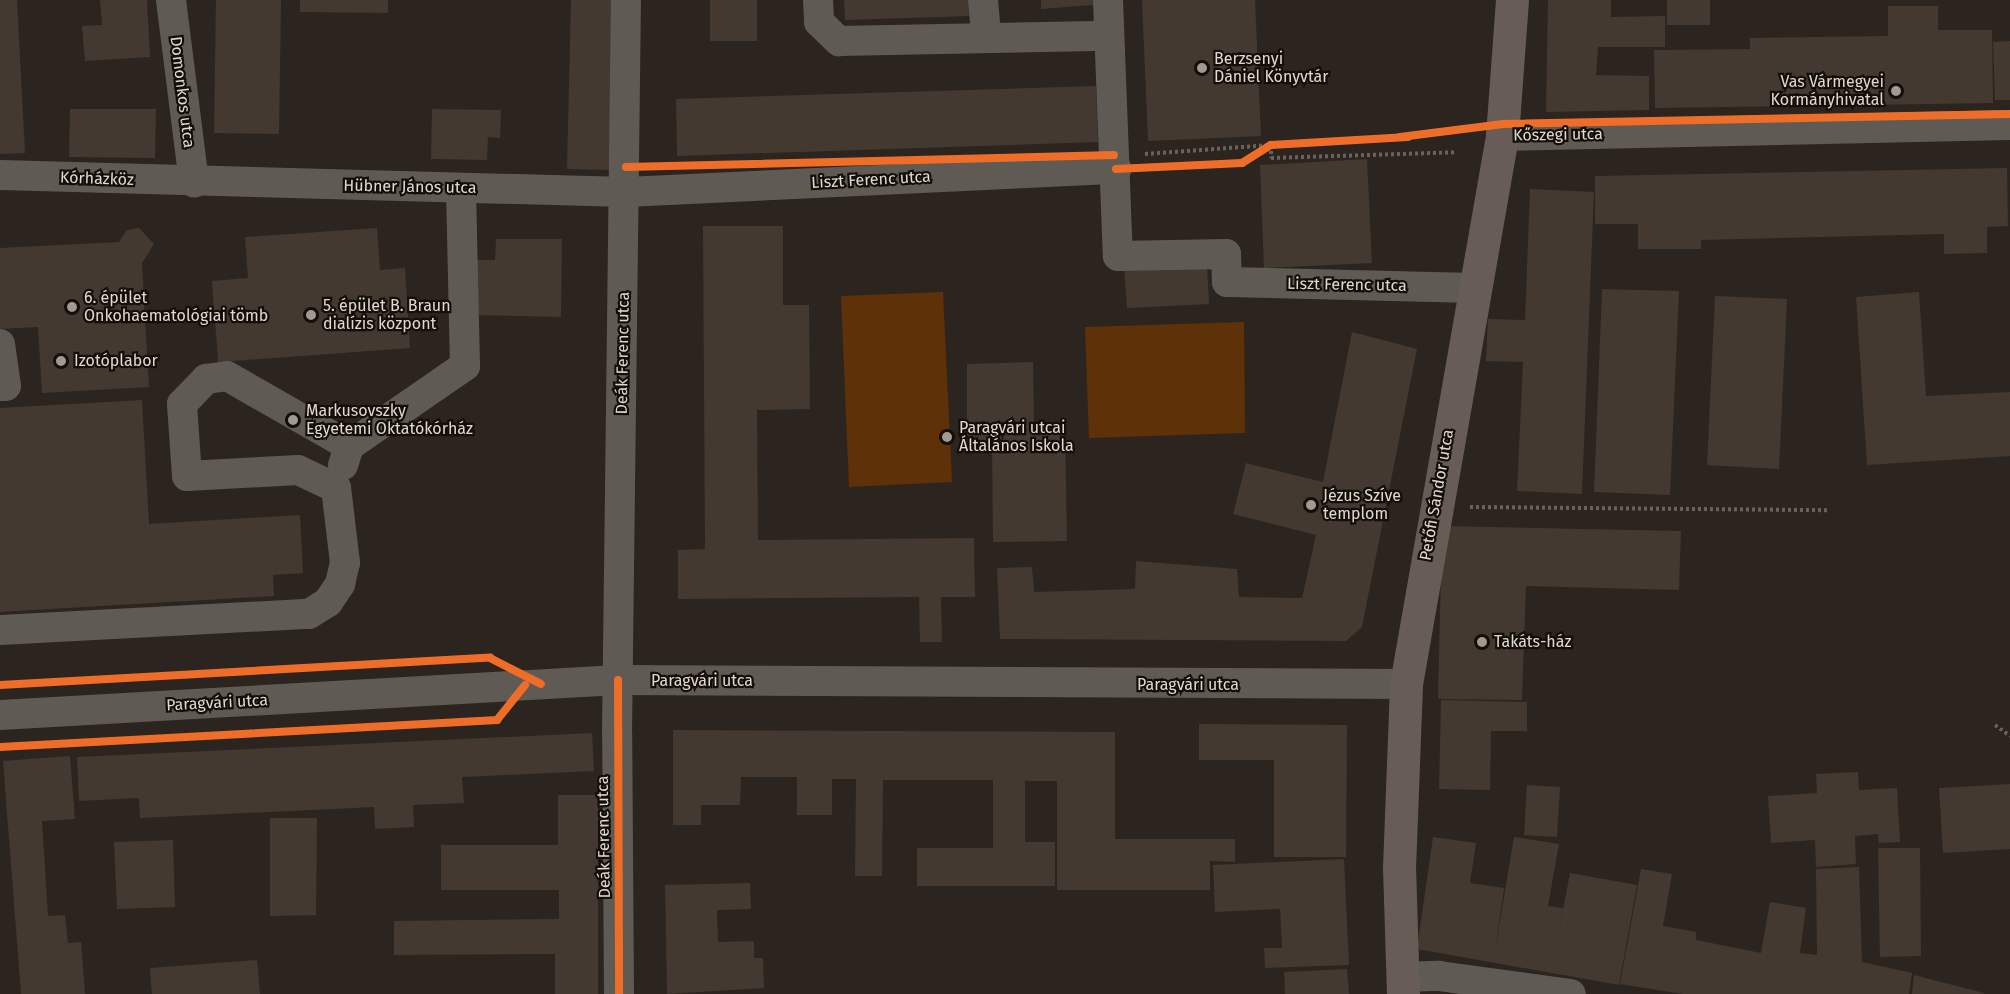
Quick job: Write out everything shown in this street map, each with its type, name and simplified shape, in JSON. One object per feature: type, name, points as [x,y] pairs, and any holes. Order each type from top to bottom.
[{"type":"main road","name":"Petőfi Sándor utca","points":[[1403,986],[1399,868],[1406,684],[1473,288],[1502,136],[1512,0]]},
{"type":"street","name":"Domonkos utca","points":[[171,0],[194,183]]},
{"type":"street","name":"Deák Ferenc utca","points":[[619,994],[618,680],[626,192],[626,0]]},
{"type":"street","points":[[819,0],[819,22],[839,41],[1109,36]]},
{"type":"street","points":[[983,0],[986,38]]},
{"type":"street","points":[[1108,0],[1115,162]]},
{"type":"street","name":"Kőszegi utca","points":[[1502,136],[2010,125]]},
{"type":"street","name":"Liszt Ferenc utca","points":[[626,192],[1115,162],[1118,256],[1226,254],[1227,282],[1473,288]]},
{"type":"street","name":"Kórházköz","points":[[0,175],[194,183]]},
{"type":"street","name":"Hübner János utca","points":[[194,183],[626,192]]},
{"type":"street","points":[[0,630],[309,614],[328,602],[343,573],[336,488],[349,446],[465,366],[461,188]]},
{"type":"street","points":[[0,344],[6,386],[0,386]]},
{"type":"street","points":[[336,488],[298,470],[187,476],[182,404],[206,380],[227,376],[349,446]]},
{"type":"street","name":"Paragvári utca","points":[[0,715],[618,680],[1406,684]]},
{"type":"street","points":[[1403,986],[1439,976],[1572,994]]},
{"type":"path","points":[[1115,162],[1283,145]]},
{"type":"path","points":[[1271,146],[1271,158],[1457,152]]},
{"type":"path","points":[[1251,157],[1271,146]]},
{"type":"path","points":[[1436,506],[1830,510]]},
{"type":"path","points":[[1995,725],[2010,736]]},
{"type":"shaded area","points":[[943,292],[952,482],[849,487],[841,296]]},
{"type":"shaded area","points":[[1244,322],[1245,433],[1089,438],[1085,327]]},
{"type":"building","points":[[0,0],[17,0],[25,153],[0,154]]},
{"type":"building","points":[[100,0],[147,0],[150,57],[85,61],[82,26],[102,25]]},
{"type":"building","points":[[216,0],[281,0],[279,134],[214,133]]},
{"type":"building","points":[[300,0],[388,0],[388,13],[300,12]]},
{"type":"building","points":[[571,0],[614,0],[610,170],[567,169]]},
{"type":"building","points":[[710,0],[757,0],[757,41],[710,41]]},
{"type":"building","points":[[844,0],[968,0],[969,16],[845,20]]},
{"type":"building","points":[[1041,0],[1093,0],[1093,5],[1041,9]]},
{"type":"building","name":"Berzsenyi Dániel Könyvtár","points":[[1142,0],[1255,0],[1261,136],[1148,141]]},
{"type":"building","points":[[1548,0],[1611,0],[1611,17],[1665,16],[1665,47],[1598,47],[1596,75],[1649,76],[1649,110],[1546,112]]},
{"type":"building","points":[[1667,0],[1710,0],[1710,25],[1667,25]]},
{"type":"building","points":[[1888,6],[1938,6],[1938,30],[1992,30],[1993,103],[1655,108],[1654,50],[1750,49],[1750,38],[1888,36]]},
{"type":"building","points":[[2010,41],[2010,100],[1995,100],[1993,42]]},
{"type":"building","points":[[1096,86],[1098,142],[677,156],[676,99]]},
{"type":"building","points":[[70,109],[156,109],[155,158],[69,157]]},
{"type":"building","points":[[432,109],[501,110],[500,138],[488,137],[487,160],[431,159]]},
{"type":"building","points":[[1367,159],[1372,263],[1264,268],[1260,165]]},
{"type":"building","points":[[2007,168],[2008,226],[1987,227],[1987,253],[1944,254],[1944,234],[1701,240],[1701,249],[1638,249],[1638,224],[1595,224],[1595,176]]},
{"type":"building","points":[[1530,189],[1594,192],[1582,494],[1517,491],[1523,362],[1486,361],[1488,319],[1525,320]]},
{"type":"building","points":[[703,226],[783,226],[783,305],[809,305],[810,409],[757,410],[758,540],[974,538],[975,597],[941,597],[942,642],[920,642],[919,597],[678,599],[678,550],[705,549]]},
{"type":"building","name":"6. épület Onkohaematológiai tömb","points":[[139,228],[154,244],[142,263],[149,387],[42,393],[38,327],[0,329],[0,248],[119,242],[127,230]]},
{"type":"building","name":"5. épület B. Braun dialízis központ","points":[[377,228],[380,270],[405,268],[410,348],[218,362],[212,281],[248,278],[245,237]]},
{"type":"building","points":[[496,239],[562,239],[561,317],[474,315],[474,260],[495,260]]},
{"type":"building","points":[[1207,264],[1209,304],[1127,308],[1124,268]]},
{"type":"building","points":[[1602,289],[1679,291],[1670,495],[1594,492]]},
{"type":"building","points":[[1919,292],[1926,396],[2010,392],[2010,456],[1867,465],[1856,297]]},
{"type":"building","points":[[1715,296],[1787,299],[1779,469],[1707,465]]},
{"type":"building","points":[[1352,332],[1417,349],[1362,627],[1346,641],[1000,639],[997,568],[1032,567],[1034,592],[1135,589],[1136,561],[1237,569],[1239,597],[1302,598],[1316,535],[1233,514],[1246,463],[1323,482]]},
{"type":"building","points":[[1033,362],[1034,425],[1065,425],[1067,541],[993,542],[992,448],[967,448],[967,364]]},
{"type":"building","points":[[142,400],[149,524],[300,515],[303,573],[273,575],[274,596],[0,612],[0,408]]},
{"type":"building","points":[[1442,526],[1681,531],[1679,590],[1526,586],[1522,700],[1438,699]]},
{"type":"building","points":[[1441,700],[1527,702],[1527,731],[1491,731],[1490,790],[1439,789]]},
{"type":"building","points":[[1199,724],[1347,725],[1346,857],[1274,857],[1274,760],[1199,760]]},
{"type":"building","points":[[673,730],[1115,732],[1115,839],[1235,839],[1235,862],[1210,861],[1210,890],[1057,890],[1057,781],[1025,781],[1025,842],[1055,842],[1055,886],[917,886],[917,848],[993,848],[993,780],[883,780],[882,876],[855,876],[856,779],[832,779],[832,815],[797,815],[797,777],[741,777],[740,805],[701,805],[701,825],[673,825]]},
{"type":"building","points":[[592,733],[594,771],[462,777],[464,803],[413,805],[414,827],[375,829],[374,807],[140,818],[139,798],[79,801],[77,757]]},
{"type":"building","points":[[70,756],[75,819],[42,821],[48,916],[65,915],[68,943],[81,942],[85,994],[21,994],[3,761]]},
{"type":"building","points":[[1858,772],[1859,790],[1897,788],[1900,842],[1879,843],[1878,834],[1855,836],[1856,864],[1816,867],[1815,840],[1771,843],[1768,796],[1817,793],[1816,774]]},
{"type":"building","points":[[2010,784],[2010,849],[1943,853],[1939,788]]},
{"type":"building","points":[[1527,785],[1560,787],[1557,837],[1524,835]]},
{"type":"building","points":[[558,795],[598,795],[598,994],[555,994],[555,954],[394,955],[394,921],[559,919],[559,890],[441,890],[441,845],[558,845]]},
{"type":"building","points":[[270,818],[317,818],[316,915],[270,916]]},
{"type":"building","points":[[1433,837],[1476,843],[1470,883],[1504,888],[1495,951],[1514,837],[1559,844],[1548,906],[1563,908],[1558,936],[1570,873],[1637,885],[1619,985],[1417,949]]},
{"type":"building","points":[[173,840],[175,907],[117,909],[114,842]]},
{"type":"building","points":[[1878,848],[1920,848],[1921,956],[1880,957]]},
{"type":"building","points":[[1344,859],[1349,965],[1265,968],[1264,948],[1282,948],[1280,909],[1215,912],[1213,865]]},
{"type":"building","points":[[1859,867],[1862,962],[1912,973],[1909,994],[1683,994],[1620,984],[1641,869],[1672,874],[1663,926],[1696,932],[1696,940],[1761,953],[1770,902],[1806,908],[1800,953],[1817,955],[1816,869]]},
{"type":"building","points":[[750,883],[751,909],[717,910],[718,942],[754,941],[754,958],[763,958],[764,988],[667,994],[665,885]]},
{"type":"building","points":[[257,960],[260,994],[152,994],[150,968]]},
{"type":"building","points":[[1347,969],[1349,994],[1285,994],[1284,972]]},
{"type":"building","points":[[1914,975],[1984,993],[1984,994],[1912,994]]},
{"type":"cycle path","points":[[1400,137],[1503,124],[2010,114]]},
{"type":"cycle path","points":[[1116,169],[1242,163],[1271,145],[1408,137]]},
{"type":"cycle path","points":[[626,167],[1114,155]]},
{"type":"cycle path","points":[[0,685],[490,658],[541,684]]},
{"type":"cycle path","points":[[618,680],[619,994]]},
{"type":"cycle path","points":[[0,747],[497,720],[525,685]]},
{"type":"place","name":"Berzsenyi Dániel Könyvtár","points":[[1202,68]]},
{"type":"place","name":"Vas Vármegyei Kormányhivatal","points":[[1896,91]]},
{"type":"place","name":"6. épület Onkohaematológiai tömb","points":[[72,307]]},
{"type":"place","name":"5. épület B. Braun dialízis központ","points":[[311,315]]},
{"type":"place","name":"Izotóplabor","points":[[61,361]]},
{"type":"place","name":"Markusovszky Egyetemi Oktatókórház","points":[[293,420]]},
{"type":"place","name":"Paragvári utcai Általános Iskola","points":[[947,437]]},
{"type":"place","name":"Jézus Szíve templom","points":[[1311,505]]},
{"type":"place","name":"Takáts-ház","points":[[1482,642]]}]
